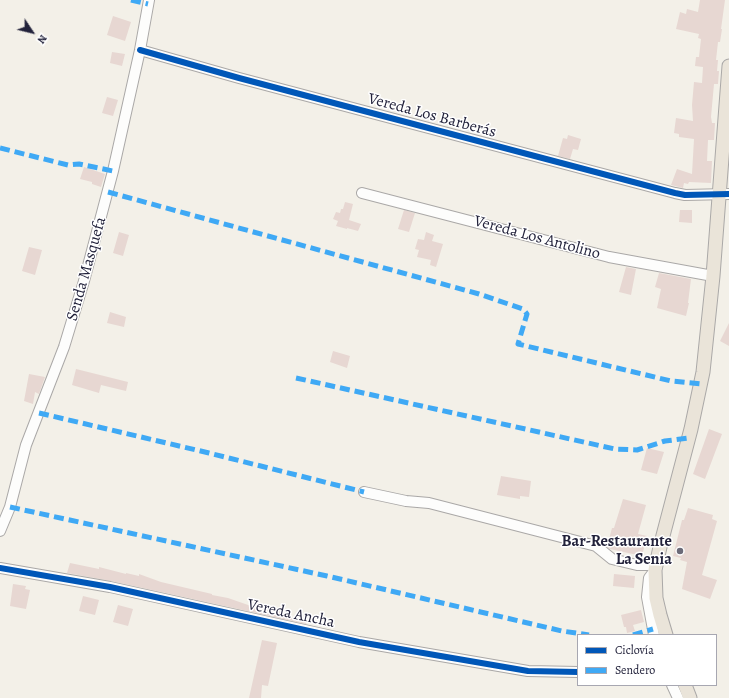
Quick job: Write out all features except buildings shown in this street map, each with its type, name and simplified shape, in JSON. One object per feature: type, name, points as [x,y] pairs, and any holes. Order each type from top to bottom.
[{"type":"main road","points":[[666,634],[656,598],[656,568],[662,539],[702,384],[713,276],[724,194],[729,66]]},
{"type":"main road","points":[[685,686],[690,698]]},
{"type":"street","name":"Senda Masquefa","points":[[0,531],[10,507],[26,445],[64,347],[84,281],[108,192],[140,50],[148,0]]},
{"type":"street","name":"Vereda Los Barberás","points":[[140,50],[246,80],[675,194],[724,194]]},
{"type":"street","name":"Vereda Los Antolino","points":[[362,193],[609,257],[713,276]]},
{"type":"street","points":[[364,492],[406,501],[429,503],[596,546],[612,559],[656,568],[650,578],[647,597],[654,634]]},
{"type":"street","name":"Vereda Ancha","points":[[0,568],[110,587],[359,642],[528,671],[577,672]]},
{"type":"street","points":[[672,686],[678,698]]},
{"type":"marked path","points":[[131,0],[148,4]]},
{"type":"marked path","points":[[0,148],[68,165],[79,164],[113,171]]},
{"type":"marked path","points":[[108,192],[479,294],[523,309],[527,314],[518,344],[671,381],[701,384]]},
{"type":"marked path","points":[[296,378],[615,449],[637,450],[665,441],[689,438]]},
{"type":"marked path","points":[[39,413],[209,453],[364,492]]},
{"type":"marked path","points":[[10,507],[327,576],[562,631],[582,634]]},
{"type":"marked path","points":[[636,634],[653,629]]},
{"type":"cycle path","points":[[140,50],[239,78],[675,193],[685,195],[729,194]]},
{"type":"cycle path","points":[[0,568],[110,587],[359,642],[528,671],[577,672]]},
{"type":"place","name":"Bar-Restaurante La Senia","points":[[680,551]]}]
